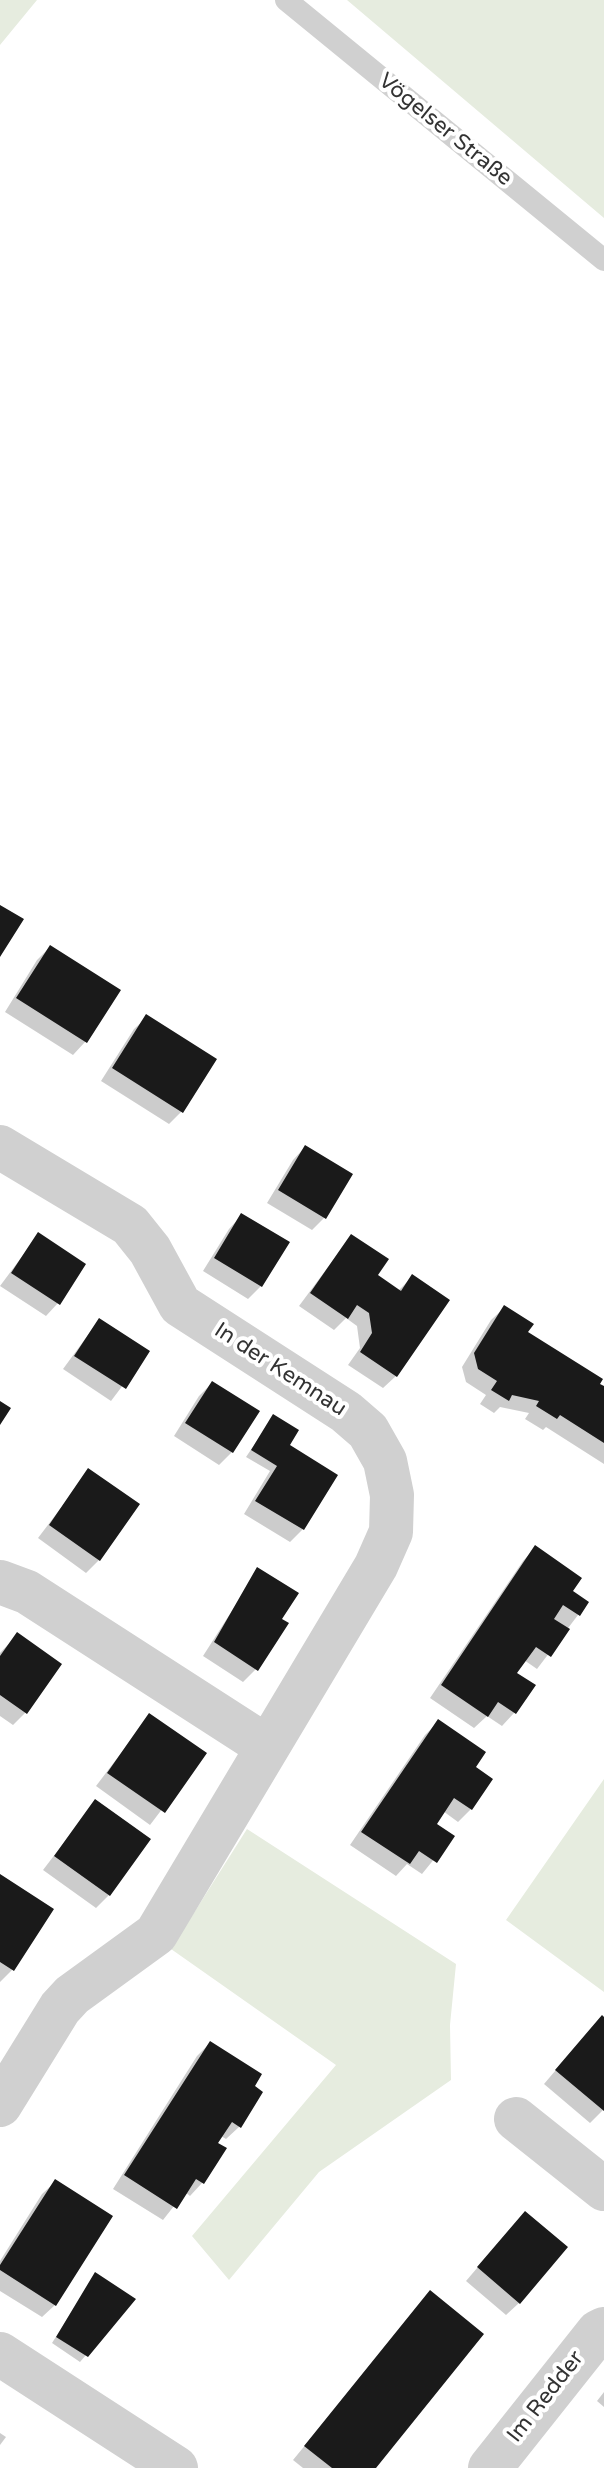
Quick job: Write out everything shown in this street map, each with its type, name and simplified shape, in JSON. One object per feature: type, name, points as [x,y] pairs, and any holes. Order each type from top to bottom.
[{"type":"street","name":"In der Kemnau","points":[[0,1147],[130,1225],[150,1250],[180,1305],[346,1412],[368,1431],[385,1461],[392,1495],[391,1532],[376,1566],[156,1934],[66,2002],[0,2105]]},
{"type":"street","points":[[0,1582],[27,1592],[266,1746]]},
{"type":"street","points":[[516,2119],[604,2189]]},
{"type":"street","name":"Im Redder","points":[[490,2468],[598,2332],[604,2329]]},
{"type":"street","points":[[0,2354],[176,2468]]},
{"type":"lane","name":"Vögelser Straße","points":[[286,0],[604,260]]},
{"type":"shaded area","points":[[0,0],[37,0],[0,45]]},
{"type":"shaded area","points":[[347,0],[604,0],[604,218]]},
{"type":"shaded area","points":[[604,1779],[604,1992],[506,1920]]},
{"type":"shaded area","points":[[247,1829],[456,1964],[450,2025],[451,2080],[319,2172],[229,2280],[192,2236],[336,2065],[171,1949]]},
{"type":"building","points":[[0,905],[24,919],[0,957]]},
{"type":"building","points":[[50,945],[121,990],[87,1043],[16,998]]},
{"type":"building","points":[[146,1014],[217,1059],[183,1113],[112,1068]]},
{"type":"building","points":[[305,1145],[353,1174],[326,1219],[278,1190]]},
{"type":"building","points":[[241,1213],[290,1242],[262,1287],[214,1258]]},
{"type":"building","points":[[38,1232],[86,1264],[60,1305],[11,1273]]},
{"type":"building","points":[[351,1234],[389,1259],[378,1275],[401,1291],[412,1274],[450,1300],[397,1377],[360,1352],[372,1333],[369,1313],[357,1305],[348,1319],[310,1293]]},
{"type":"building","points":[[504,1305],[534,1324],[528,1332],[603,1379],[600,1384],[604,1386],[604,1443],[560,1415],[557,1419],[536,1406],[539,1401],[512,1395],[509,1401],[491,1390],[497,1381],[478,1369],[474,1353]]},
{"type":"building","points":[[99,1318],[150,1351],[126,1389],[74,1356]]},
{"type":"building","points":[[212,1381],[260,1411],[233,1453],[185,1423]]},
{"type":"building","points":[[0,1401],[11,1408],[0,1425]]},
{"type":"building","points":[[273,1414],[299,1430],[290,1445],[338,1475],[304,1530],[255,1501],[277,1466],[251,1450]]},
{"type":"building","points":[[88,1468],[140,1504],[100,1561],[49,1525]]},
{"type":"building","points":[[535,1545],[582,1578],[573,1591],[589,1602],[580,1616],[563,1605],[554,1619],[570,1629],[551,1657],[536,1647],[517,1673],[536,1685],[516,1714],[498,1702],[488,1717],[441,1685]]},
{"type":"building","points":[[257,1567],[299,1593],[282,1619],[289,1623],[258,1671],[214,1642]]},
{"type":"building","points":[[17,1632],[62,1664],[27,1714],[0,1695],[0,1656]]},
{"type":"building","points":[[149,1713],[207,1753],[165,1813],[107,1773]]},
{"type":"building","points":[[438,1719],[486,1752],[476,1767],[493,1779],[472,1810],[454,1798],[437,1824],[455,1836],[437,1863],[419,1851],[410,1864],[361,1832]]},
{"type":"building","points":[[95,1799],[151,1839],[110,1896],[54,1856]]},
{"type":"building","points":[[0,1874],[54,1909],[14,1971],[0,1962]]},
{"type":"building","points":[[602,2015],[604,2017],[604,2111],[555,2070]]},
{"type":"building","points":[[210,2041],[262,2074],[255,2086],[263,2092],[241,2128],[232,2122],[218,2143],[227,2148],[204,2184],[196,2179],[177,2209],[124,2175]]},
{"type":"building","points":[[55,2179],[113,2216],[56,2306],[0,2270],[0,2265]]},
{"type":"building","points":[[525,2211],[568,2247],[520,2304],[477,2267]]},
{"type":"building","points":[[95,2272],[136,2299],[88,2357],[56,2337]]},
{"type":"building","points":[[430,2290],[484,2334],[376,2468],[332,2468],[304,2446]]}]
